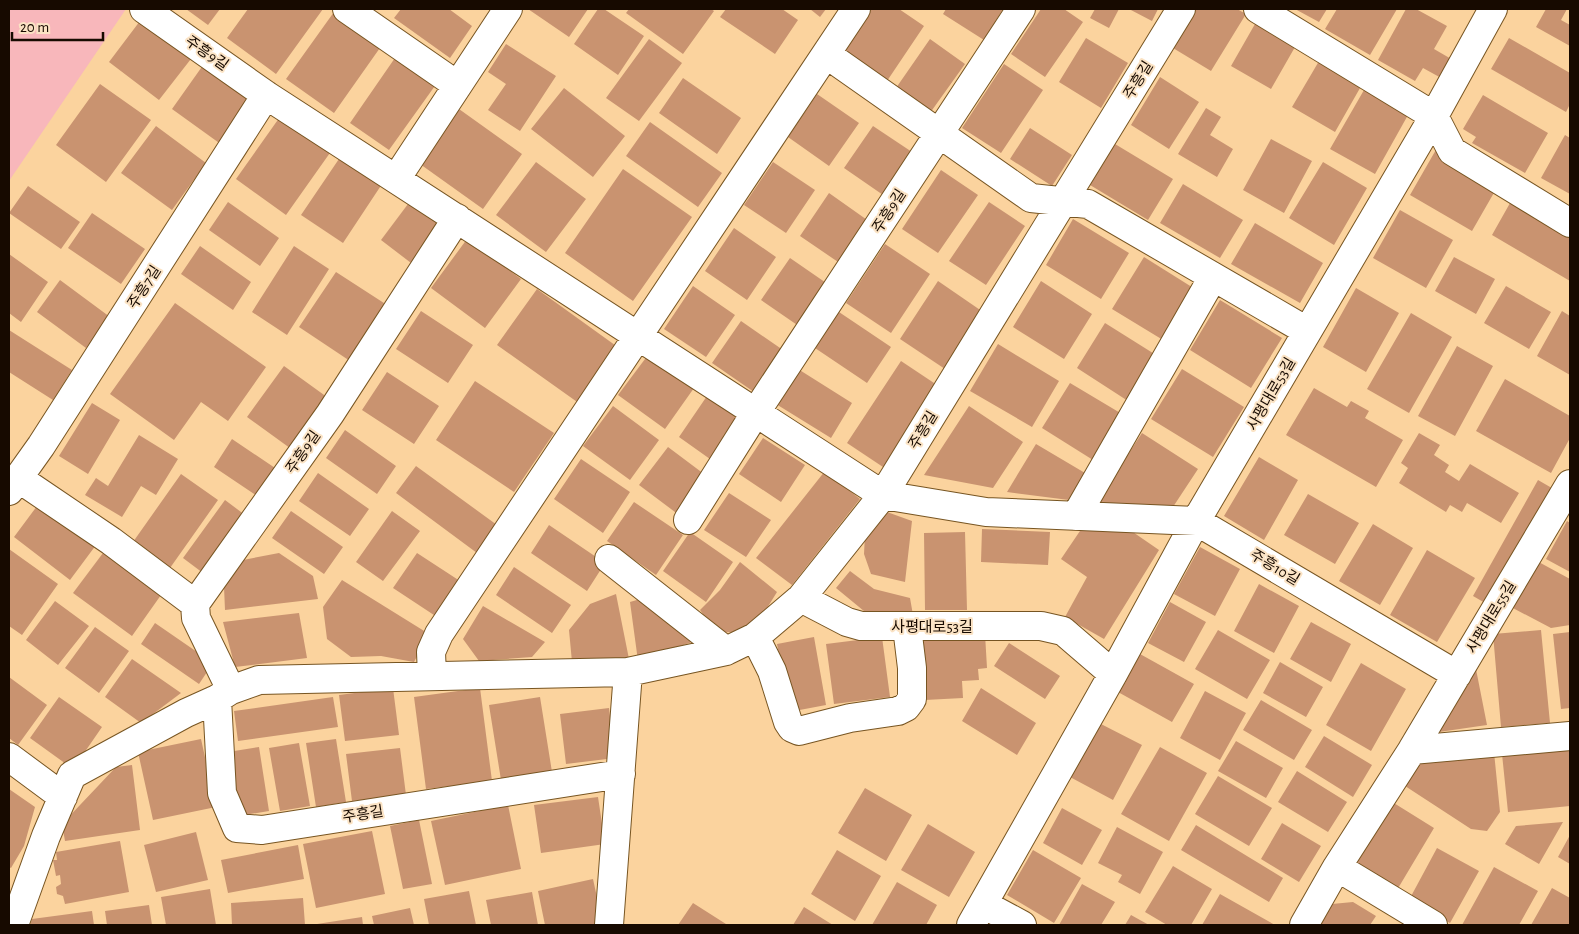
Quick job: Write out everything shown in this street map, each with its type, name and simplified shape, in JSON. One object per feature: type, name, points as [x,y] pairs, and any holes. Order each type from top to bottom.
[{"type":"street","name":"주흥9길","points":[[144,9],[266,95],[883,494]]},
{"type":"street","points":[[347,9],[457,85]]},
{"type":"street","points":[[396,179],[508,9]]},
{"type":"street","points":[[432,676],[431,652],[439,634],[856,9]]},
{"type":"street","name":"주흥9길","points":[[688,520],[756,412],[1021,9]]},
{"type":"street","name":"주흥길","points":[[14,925],[46,836],[72,775],[186,712],[258,680],[628,672],[726,651],[755,637],[801,598],[883,494],[1181,9]]},
{"type":"street","points":[[1258,9],[1434,116],[1452,151],[1570,223]]},
{"type":"street","name":"사평대로53길","points":[[977,915],[1113,674],[1196,521],[1434,116],[1492,9]]},
{"type":"street","points":[[826,54],[1031,198],[1088,204],[1308,331]]},
{"type":"street","name":"주흥7길","points":[[195,604],[111,541],[14,485],[266,95]]},
{"type":"street","name":"주흥9길","points":[[195,604],[330,414],[457,218]]},
{"type":"street","points":[[1076,516],[1213,277]]},
{"type":"street","name":"사평대로55길","points":[[1304,925],[1337,867],[1412,750],[1570,484]]},
{"type":"street","name":"주흥10길","points":[[883,494],[986,512],[1196,521],[1457,674]]},
{"type":"street","points":[[609,559],[726,651]]},
{"type":"street","name":"사평대로53길","points":[[801,598],[847,622],[861,626],[1041,626],[1063,632],[1113,674]]},
{"type":"street","points":[[195,604],[196,618],[224,695]]},
{"type":"street","points":[[755,637],[772,671],[788,722],[792,728],[799,731],[850,718],[898,711],[906,707],[912,699],[912,676],[907,627]]},
{"type":"street","points":[[609,925],[628,672]]},
{"type":"street","name":"주흥길","points":[[224,695],[222,793],[236,828],[262,830],[621,774]]},
{"type":"street","points":[[1412,750],[1570,736]]},
{"type":"street","points":[[9,757],[63,796]]},
{"type":"street","points":[[1337,867],[1418,922]]},
{"type":"street","points":[[977,915],[1022,925]]},
{"type":"shaded area","points":[[9,9],[126,9],[9,181]]},
{"type":"building","points":[[186,9],[220,9],[208,25]]},
{"type":"building","points":[[248,9],[323,9],[276,74],[227,38]]},
{"type":"building","points":[[401,9],[449,9],[472,26],[450,58],[394,18]]},
{"type":"building","points":[[528,9],[588,9],[569,37]]},
{"type":"building","points":[[598,9],[604,9],[644,36],[618,75],[574,44]]},
{"type":"building","points":[[629,9],[711,9],[714,11],[683,54],[626,13]]},
{"type":"building","points":[[726,9],[782,9],[798,20],[775,54],[720,17]]},
{"type":"building","points":[[810,9],[826,9],[820,17]]},
{"type":"building","points":[[870,9],[899,9],[924,26],[887,81],[842,51]]},
{"type":"building","points":[[946,9],[1003,9],[984,40],[943,14]]},
{"type":"building","points":[[1041,9],[1064,9],[1083,22],[1045,77],[1011,54]]},
{"type":"building","points":[[1095,9],[1119,9],[1109,28],[1090,18]]},
{"type":"building","points":[[1129,9],[1158,9],[1152,21]]},
{"type":"building","points":[[1196,9],[1237,9],[1246,14],[1211,71],[1173,48]]},
{"type":"building","points":[[1295,9],[1327,9],[1319,22]]},
{"type":"building","points":[[1337,9],[1397,9],[1370,55],[1325,29]]},
{"type":"building","points":[[1406,9],[1416,9],[1447,26],[1434,49],[1453,60],[1443,79],[1423,68],[1415,81],[1378,60]]},
{"type":"building","points":[[1546,9],[1567,9],[1561,20],[1570,25],[1570,46],[1536,27]]},
{"type":"building","points":[[334,12],[382,45],[334,113],[286,79]]},
{"type":"building","points":[[143,17],[194,55],[159,100],[109,62]]},
{"type":"building","points":[[1255,24],[1295,47],[1271,89],[1231,66]]},
{"type":"building","points":[[1086,38],[1128,63],[1101,108],[1059,82]]},
{"type":"building","points":[[1509,38],[1570,73],[1570,104],[1566,112],[1491,69]]},
{"type":"building","points":[[649,39],[682,63],[639,121],[606,98]]},
{"type":"building","points":[[930,39],[965,64],[930,113],[896,88]]},
{"type":"building","points":[[506,44],[556,76],[520,131],[488,110],[506,84],[488,72]]},
{"type":"building","points":[[397,55],[437,83],[389,150],[350,123]]},
{"type":"building","points":[[1322,56],[1364,81],[1335,132],[1292,107]]},
{"type":"building","points":[[206,61],[256,97],[222,145],[172,109]]},
{"type":"building","points":[[1004,64],[1043,90],[1001,153],[962,128]]},
{"type":"building","points":[[1160,77],[1199,102],[1169,149],[1131,125]]},
{"type":"building","points":[[683,78],[741,118],[717,154],[659,113]]},
{"type":"building","points":[[100,84],[151,120],[106,182],[56,145]]},
{"type":"building","points":[[564,88],[625,136],[593,177],[531,129]]},
{"type":"building","points":[[1364,90],[1408,115],[1375,174],[1330,149]]},
{"type":"building","points":[[817,94],[859,123],[829,166],[788,137]]},
{"type":"building","points":[[1483,95],[1548,133],[1525,173],[1472,143],[1476,137],[1463,129]]},
{"type":"building","points":[[1206,108],[1221,117],[1210,135],[1233,149],[1217,177],[1178,154]]},
{"type":"building","points":[[459,109],[522,154],[483,209],[420,164]]},
{"type":"building","points":[[282,114],[332,150],[286,215],[236,179]]},
{"type":"building","points":[[650,122],[722,173],[698,207],[626,156]]},
{"type":"building","points":[[156,126],[206,163],[172,210],[121,173]]},
{"type":"building","points":[[873,126],[915,154],[886,197],[844,168]]},
{"type":"building","points":[[1030,128],[1072,155],[1052,186],[1010,159]]},
{"type":"building","points":[[1565,135],[1570,138],[1570,194],[1541,178]]},
{"type":"building","points":[[1271,139],[1312,161],[1284,213],[1243,190]]},
{"type":"building","points":[[1115,144],[1173,179],[1148,220],[1090,185]]},
{"type":"building","points":[[1437,148],[1499,184],[1472,231],[1410,195]]},
{"type":"building","points":[[343,153],[384,181],[343,243],[301,215]]},
{"type":"building","points":[[536,162],[586,199],[546,252],[496,215]]},
{"type":"building","points":[[773,162],[815,190],[786,233],[744,205]]},
{"type":"building","points":[[1323,162],[1367,188],[1334,245],[1289,218]]},
{"type":"building","points":[[623,169],[692,217],[633,301],[565,253]]},
{"type":"building","points":[[941,170],[978,195],[938,253],[902,229]]},
{"type":"building","points":[[1183,184],[1243,220],[1220,258],[1160,223]]},
{"type":"building","points":[[28,186],[80,222],[61,249],[9,213]]},
{"type":"building","points":[[829,193],[870,222],[841,264],[800,236]]},
{"type":"building","points":[[1514,196],[1570,229],[1570,281],[1492,235]]},
{"type":"building","points":[[411,200],[446,227],[415,266],[381,240]]},
{"type":"building","points":[[228,202],[279,238],[260,266],[209,230]]},
{"type":"building","points":[[989,202],[1025,226],[986,285],[949,261]]},
{"type":"building","points":[[1400,210],[1453,240],[1426,288],[1373,258]]},
{"type":"building","points":[[92,213],[145,249],[121,284],[68,248]]},
{"type":"building","points":[[1073,219],[1129,253],[1101,299],[1046,265]]},
{"type":"building","points":[[1255,223],[1323,263],[1300,303],[1231,264]]},
{"type":"building","points":[[734,228],[776,257],[747,300],[705,271]]},
{"type":"building","points":[[467,239],[521,279],[485,328],[431,288]]},
{"type":"building","points":[[885,244],[930,274],[891,333],[846,303]]},
{"type":"building","points":[[200,246],[251,282],[233,310],[181,274]]},
{"type":"building","points":[[294,246],[329,269],[287,335],[252,312]]},
{"type":"building","points":[[9,254],[48,282],[21,322],[9,313]]},
{"type":"building","points":[[1144,257],[1195,289],[1163,340],[1112,309]]},
{"type":"building","points":[[1454,257],[1495,279],[1476,314],[1435,291]]},
{"type":"building","points":[[790,258],[832,287],[803,329],[761,300]]},
{"type":"building","points":[[336,272],[387,305],[350,361],[299,327]]},
{"type":"building","points":[[60,280],[110,317],[86,348],[37,312]]},
{"type":"building","points":[[938,281],[986,314],[948,371],[900,339]]},
{"type":"building","points":[[1041,281],[1092,314],[1064,359],[1013,327]]},
{"type":"building","points":[[693,286],[735,315],[706,357],[664,329]]},
{"type":"building","points":[[1506,286],[1551,312],[1529,349],[1484,323]]},
{"type":"building","points":[[1356,288],[1399,313],[1366,372],[1323,347]]},
{"type":"building","points":[[537,289],[619,348],[580,404],[497,345]]},
{"type":"building","points":[[1220,300],[1282,338],[1251,388],[1190,350]]},
{"type":"building","points":[[175,303],[266,367],[228,421],[201,402],[174,440],[110,394]]},
{"type":"building","points":[[836,310],[891,347],[867,383],[812,346]]},
{"type":"building","points":[[421,311],[473,345],[448,383],[396,349]]},
{"type":"building","points":[[1562,311],[1570,316],[1570,375],[1537,356]]},
{"type":"building","points":[[1411,313],[1452,337],[1409,413],[1367,389]]},
{"type":"building","points":[[741,321],[783,350],[754,392],[712,363]]},
{"type":"building","points":[[1105,323],[1156,355],[1128,401],[1077,368]]},
{"type":"building","points":[[9,330],[72,370],[53,400],[9,372]]},
{"type":"building","points":[[998,344],[1059,381],[1032,427],[970,391]]},
{"type":"building","points":[[1457,346],[1493,366],[1455,436],[1418,416]]},
{"type":"building","points":[[648,355],[694,388],[665,429],[618,395]]},
{"type":"building","points":[[901,361],[940,387],[886,469],[847,443]]},
{"type":"building","points":[[284,366],[331,400],[294,451],[247,417]]},
{"type":"building","points":[[798,369],[852,403],[831,438],[776,404]]},
{"type":"building","points":[[1182,369],[1244,407],[1213,457],[1151,419]]},
{"type":"building","points":[[387,372],[439,406],[414,444],[362,410]]},
{"type":"building","points":[[1505,379],[1570,416],[1570,438],[1551,473],[1476,431]]},
{"type":"building","points":[[475,381],[554,433],[514,492],[436,440]]},
{"type":"building","points":[[1070,383],[1122,414],[1093,460],[1042,428]]},
{"type":"building","points":[[1314,388],[1347,407],[1351,401],[1369,411],[1365,418],[1403,440],[1376,487],[1286,435]]},
{"type":"building","points":[[707,396],[745,422],[717,464],[679,437]]},
{"type":"building","points":[[92,403],[120,420],[88,474],[59,456]]},
{"type":"building","points":[[613,406],[659,440],[630,480],[583,446]]},
{"type":"building","points":[[969,406],[1023,442],[993,488],[924,475]]},
{"type":"building","points":[[345,430],[396,466],[377,494],[326,458]]},
{"type":"building","points":[[1142,433],[1198,469],[1171,510],[1096,503]]},
{"type":"building","points":[[1419,433],[1440,445],[1434,455],[1449,465],[1445,472],[1459,481],[1470,464],[1519,493],[1501,523],[1467,503],[1462,512],[1450,505],[1446,512],[1399,483],[1408,468],[1401,463]]},
{"type":"building","points":[[139,435],[178,459],[156,495],[141,486],[122,517],[85,495],[96,478],[108,486]]},
{"type":"building","points":[[763,438],[805,465],[781,502],[739,474]]},
{"type":"building","points":[[232,439],[281,472],[263,500],[214,467]]},
{"type":"building","points":[[1036,444],[1085,473],[1069,500],[1007,492]]},
{"type":"building","points":[[668,447],[708,477],[679,515],[639,485]]},
{"type":"building","points":[[1259,457],[1298,480],[1264,540],[1224,516]]},
{"type":"building","points":[[581,459],[630,492],[603,533],[554,499]]},
{"type":"building","points":[[416,466],[497,525],[477,553],[396,493]]},
{"type":"building","points":[[825,471],[860,499],[792,585],[756,558]]},
{"type":"building","points":[[318,473],[369,509],[350,536],[299,501]]},
{"type":"building","points":[[181,474],[218,500],[170,568],[133,542]]},
{"type":"building","points":[[1538,480],[1557,491],[1492,607],[1473,596]]},
{"type":"building","points":[[729,493],[771,520],[746,557],[704,530]]},
{"type":"building","points":[[1308,494],[1359,523],[1335,564],[1284,535]]},
{"type":"building","points":[[43,498],[99,541],[70,580],[14,537]]},
{"type":"building","points":[[225,500],[249,518],[207,576],[183,558]]},
{"type":"building","points":[[634,502],[683,535],[656,575],[607,541]]},
{"type":"building","points":[[291,511],[343,547],[324,574],[272,538]]},
{"type":"building","points":[[392,511],[420,531],[383,581],[356,562]]},
{"type":"building","points":[[887,512],[912,521],[905,582],[871,574],[864,554],[865,534]]},
{"type":"building","points":[[1567,521],[1570,523],[1570,572],[1546,559]]},
{"type":"building","points":[[1373,524],[1413,548],[1380,605],[1339,581]]},
{"type":"building","points":[[549,525],[605,563],[587,591],[531,553]]},
{"type":"building","points":[[1082,528],[1127,528],[1159,550],[1104,639],[1065,617],[1087,577],[1061,559]]},
{"type":"building","points":[[982,529],[1050,532],[1048,565],[981,562]]},
{"type":"building","points":[[690,532],[733,562],[706,602],[663,571]]},
{"type":"building","points":[[965,532],[967,610],[925,610],[924,533]]},
{"type":"building","points":[[1200,547],[1240,569],[1215,616],[1174,594]]},
{"type":"building","points":[[9,549],[58,584],[22,635],[9,626]]},
{"type":"building","points":[[1427,550],[1475,578],[1437,642],[1390,615]]},
{"type":"building","points":[[103,553],[161,595],[132,636],[73,593]]},
{"type":"building","points":[[279,553],[313,576],[318,599],[225,610],[224,587],[243,560]]},
{"type":"building","points":[[417,553],[463,583],[440,619],[393,588]]},
{"type":"building","points":[[1535,560],[1570,579],[1570,625],[1551,628],[1511,607]]},
{"type":"building","points":[[740,562],[777,592],[764,613],[745,631],[717,633],[700,610],[720,590]]},
{"type":"building","points":[[514,567],[571,605],[552,633],[496,595]]},
{"type":"building","points":[[850,571],[874,589],[910,598],[913,615],[870,616],[836,588]]},
{"type":"building","points":[[342,580],[429,634],[414,662],[381,656],[351,657],[327,639],[323,607]]},
{"type":"building","points":[[1259,584],[1299,606],[1274,653],[1234,631]]},
{"type":"building","points":[[616,594],[629,659],[572,662],[569,630],[590,604]]},
{"type":"building","points":[[647,597],[693,632],[692,642],[638,661],[630,602]]},
{"type":"building","points":[[55,601],[89,626],[58,665],[26,640]]},
{"type":"building","points":[[1170,602],[1206,622],[1184,662],[1148,643]]},
{"type":"building","points":[[483,606],[545,642],[532,657],[479,661],[463,639]]},
{"type":"building","points":[[299,613],[307,658],[235,667],[223,622]]},
{"type":"building","points":[[1311,622],[1351,644],[1331,682],[1290,659]]},
{"type":"building","points":[[155,623],[213,663],[199,684],[141,644]]},
{"type":"building","points":[[95,627],[129,651],[99,693],[65,668]]},
{"type":"building","points":[[1218,630],[1270,660],[1247,699],[1195,669]]},
{"type":"building","points":[[1541,630],[1550,723],[1501,727],[1493,634]]},
{"type":"building","points":[[1570,632],[1570,708],[1561,709],[1553,634]]},
{"type":"building","points":[[985,634],[987,668],[978,669],[979,680],[962,681],[963,698],[925,700],[922,637]]},
{"type":"building","points":[[814,637],[826,705],[789,712],[777,644]]},
{"type":"building","points":[[882,637],[890,697],[834,704],[826,644]]},
{"type":"building","points":[[1009,643],[1060,676],[1045,699],[994,666]]},
{"type":"building","points":[[1140,654],[1194,684],[1172,722],[1118,692]]},
{"type":"building","points":[[132,659],[181,693],[141,723],[105,697]]},
{"type":"building","points":[[1474,659],[1487,725],[1432,733]]},
{"type":"building","points":[[1280,662],[1323,687],[1306,717],[1263,693]]},
{"type":"building","points":[[1361,663],[1406,689],[1371,751],[1326,725]]},
{"type":"building","points":[[9,677],[47,705],[18,745],[9,738]]},
{"type":"building","points":[[393,688],[399,735],[345,741],[339,695]]},
{"type":"building","points":[[480,688],[492,781],[426,789],[414,697]]},
{"type":"building","points":[[981,688],[1036,723],[1017,755],[962,721]]},
{"type":"building","points":[[1205,691],[1246,713],[1220,760],[1180,738]]},
{"type":"building","points":[[59,697],[102,727],[73,769],[30,738]]},
{"type":"building","points":[[333,697],[338,727],[238,741],[234,711]]},
{"type":"building","points":[[540,697],[552,772],[501,780],[489,705]]},
{"type":"building","points":[[1261,700],[1312,730],[1294,760],[1243,730]]},
{"type":"building","points":[[609,708],[615,758],[566,764],[560,714]]},
{"type":"building","points":[[1099,723],[1142,745],[1113,800],[1070,777]]},
{"type":"building","points":[[1324,736],[1372,765],[1353,797],[1305,767]]},
{"type":"building","points":[[201,739],[216,807],[153,820],[138,752]]},
{"type":"building","points":[[336,739],[346,802],[316,807],[306,743]]},
{"type":"building","points":[[1236,741],[1283,768],[1266,798],[1218,771]]},
{"type":"building","points":[[299,743],[310,806],[280,811],[269,748]]},
{"type":"building","points":[[259,747],[269,811],[238,816],[228,752]]},
{"type":"building","points":[[1160,747],[1207,773],[1169,841],[1121,814]]},
{"type":"building","points":[[1570,747],[1570,806],[1508,812],[1502,754]]},
{"type":"building","points":[[400,748],[406,795],[352,801],[346,754]]},
{"type":"building","points":[[1494,752],[1500,812],[1487,831],[1471,829],[1402,784],[1418,760]]},
{"type":"building","points":[[132,765],[140,830],[65,841],[62,824],[116,767]]},
{"type":"building","points":[[1297,771],[1347,802],[1328,832],[1278,802]]},
{"type":"building","points":[[1218,776],[1272,808],[1249,846],[1195,814]]},
{"type":"building","points":[[865,788],[912,815],[886,861],[838,833]]},
{"type":"building","points":[[9,789],[35,807],[24,846],[11,868],[9,867]]},
{"type":"building","points":[[598,797],[605,844],[541,853],[534,805]]},
{"type":"building","points":[[1389,800],[1434,828],[1397,890],[1351,862]]},
{"type":"building","points":[[508,805],[521,869],[445,885],[431,821]]},
{"type":"building","points":[[1062,808],[1102,830],[1082,865],[1043,843]]},
{"type":"building","points":[[419,820],[432,884],[403,889],[390,826]]},
{"type":"building","points":[[1563,822],[1539,864],[1505,844],[1516,826]]},
{"type":"building","points":[[1282,823],[1321,846],[1299,882],[1261,859]]},
{"type":"building","points":[[928,824],[975,852],[949,897],[901,870]]},
{"type":"building","points":[[1196,825],[1283,878],[1269,902],[1181,850]]},
{"type":"building","points":[[1117,827],[1163,852],[1140,894],[1118,882],[1122,875],[1098,863]]},
{"type":"building","points":[[372,831],[385,894],[316,908],[303,844]]},
{"type":"building","points":[[196,832],[208,880],[156,892],[144,845]]},
{"type":"building","points":[[1570,835],[1570,864],[1558,857]]},
{"type":"building","points":[[120,841],[129,892],[65,904],[63,896],[57,894],[56,887],[61,884],[60,875],[56,876],[53,860],[57,860],[56,852]]},
{"type":"building","points":[[298,845],[304,879],[228,893],[221,860]]},
{"type":"building","points":[[1437,848],[1479,871],[1450,923],[1409,900]]},
{"type":"building","points":[[837,850],[881,876],[855,921],[811,894]]},
{"type":"building","points":[[1033,850],[1081,878],[1054,923],[1007,895]]},
{"type":"building","points":[[1173,866],[1212,889],[1191,925],[1167,925],[1145,912]]},
{"type":"building","points":[[1494,867],[1538,891],[1519,925],[1462,925]]},
{"type":"building","points":[[593,879],[603,925],[545,925],[538,891]]},
{"type":"building","points":[[897,882],[937,905],[926,925],[872,925]]},
{"type":"building","points":[[1082,884],[1115,902],[1101,925],[1059,925]]},
{"type":"building","points":[[1552,888],[1570,898],[1570,925],[1531,925]]},
{"type":"building","points":[[210,889],[216,925],[166,925],[161,897]]},
{"type":"building","points":[[469,891],[476,925],[429,925],[424,899]]},
{"type":"building","points":[[532,892],[538,925],[491,925],[486,900]]},
{"type":"building","points":[[1220,894],[1275,925],[1202,925]]},
{"type":"building","points":[[303,898],[305,925],[232,925],[231,903]]},
{"type":"building","points":[[1353,902],[1376,916],[1370,925],[1319,925],[1332,904]]},
{"type":"building","points":[[693,903],[726,924],[678,925]]},
{"type":"building","points":[[149,905],[152,925],[107,925],[105,911]]},
{"type":"building","points":[[804,907],[833,925],[793,925]]},
{"type":"building","points":[[410,908],[414,925],[374,925],[372,916]]},
{"type":"building","points":[[92,911],[94,925],[30,925],[32,919]]},
{"type":"building","points":[[1131,915],[1149,925],[1125,925]]},
{"type":"building","points":[[362,917],[363,925],[317,925],[317,924]]}]
